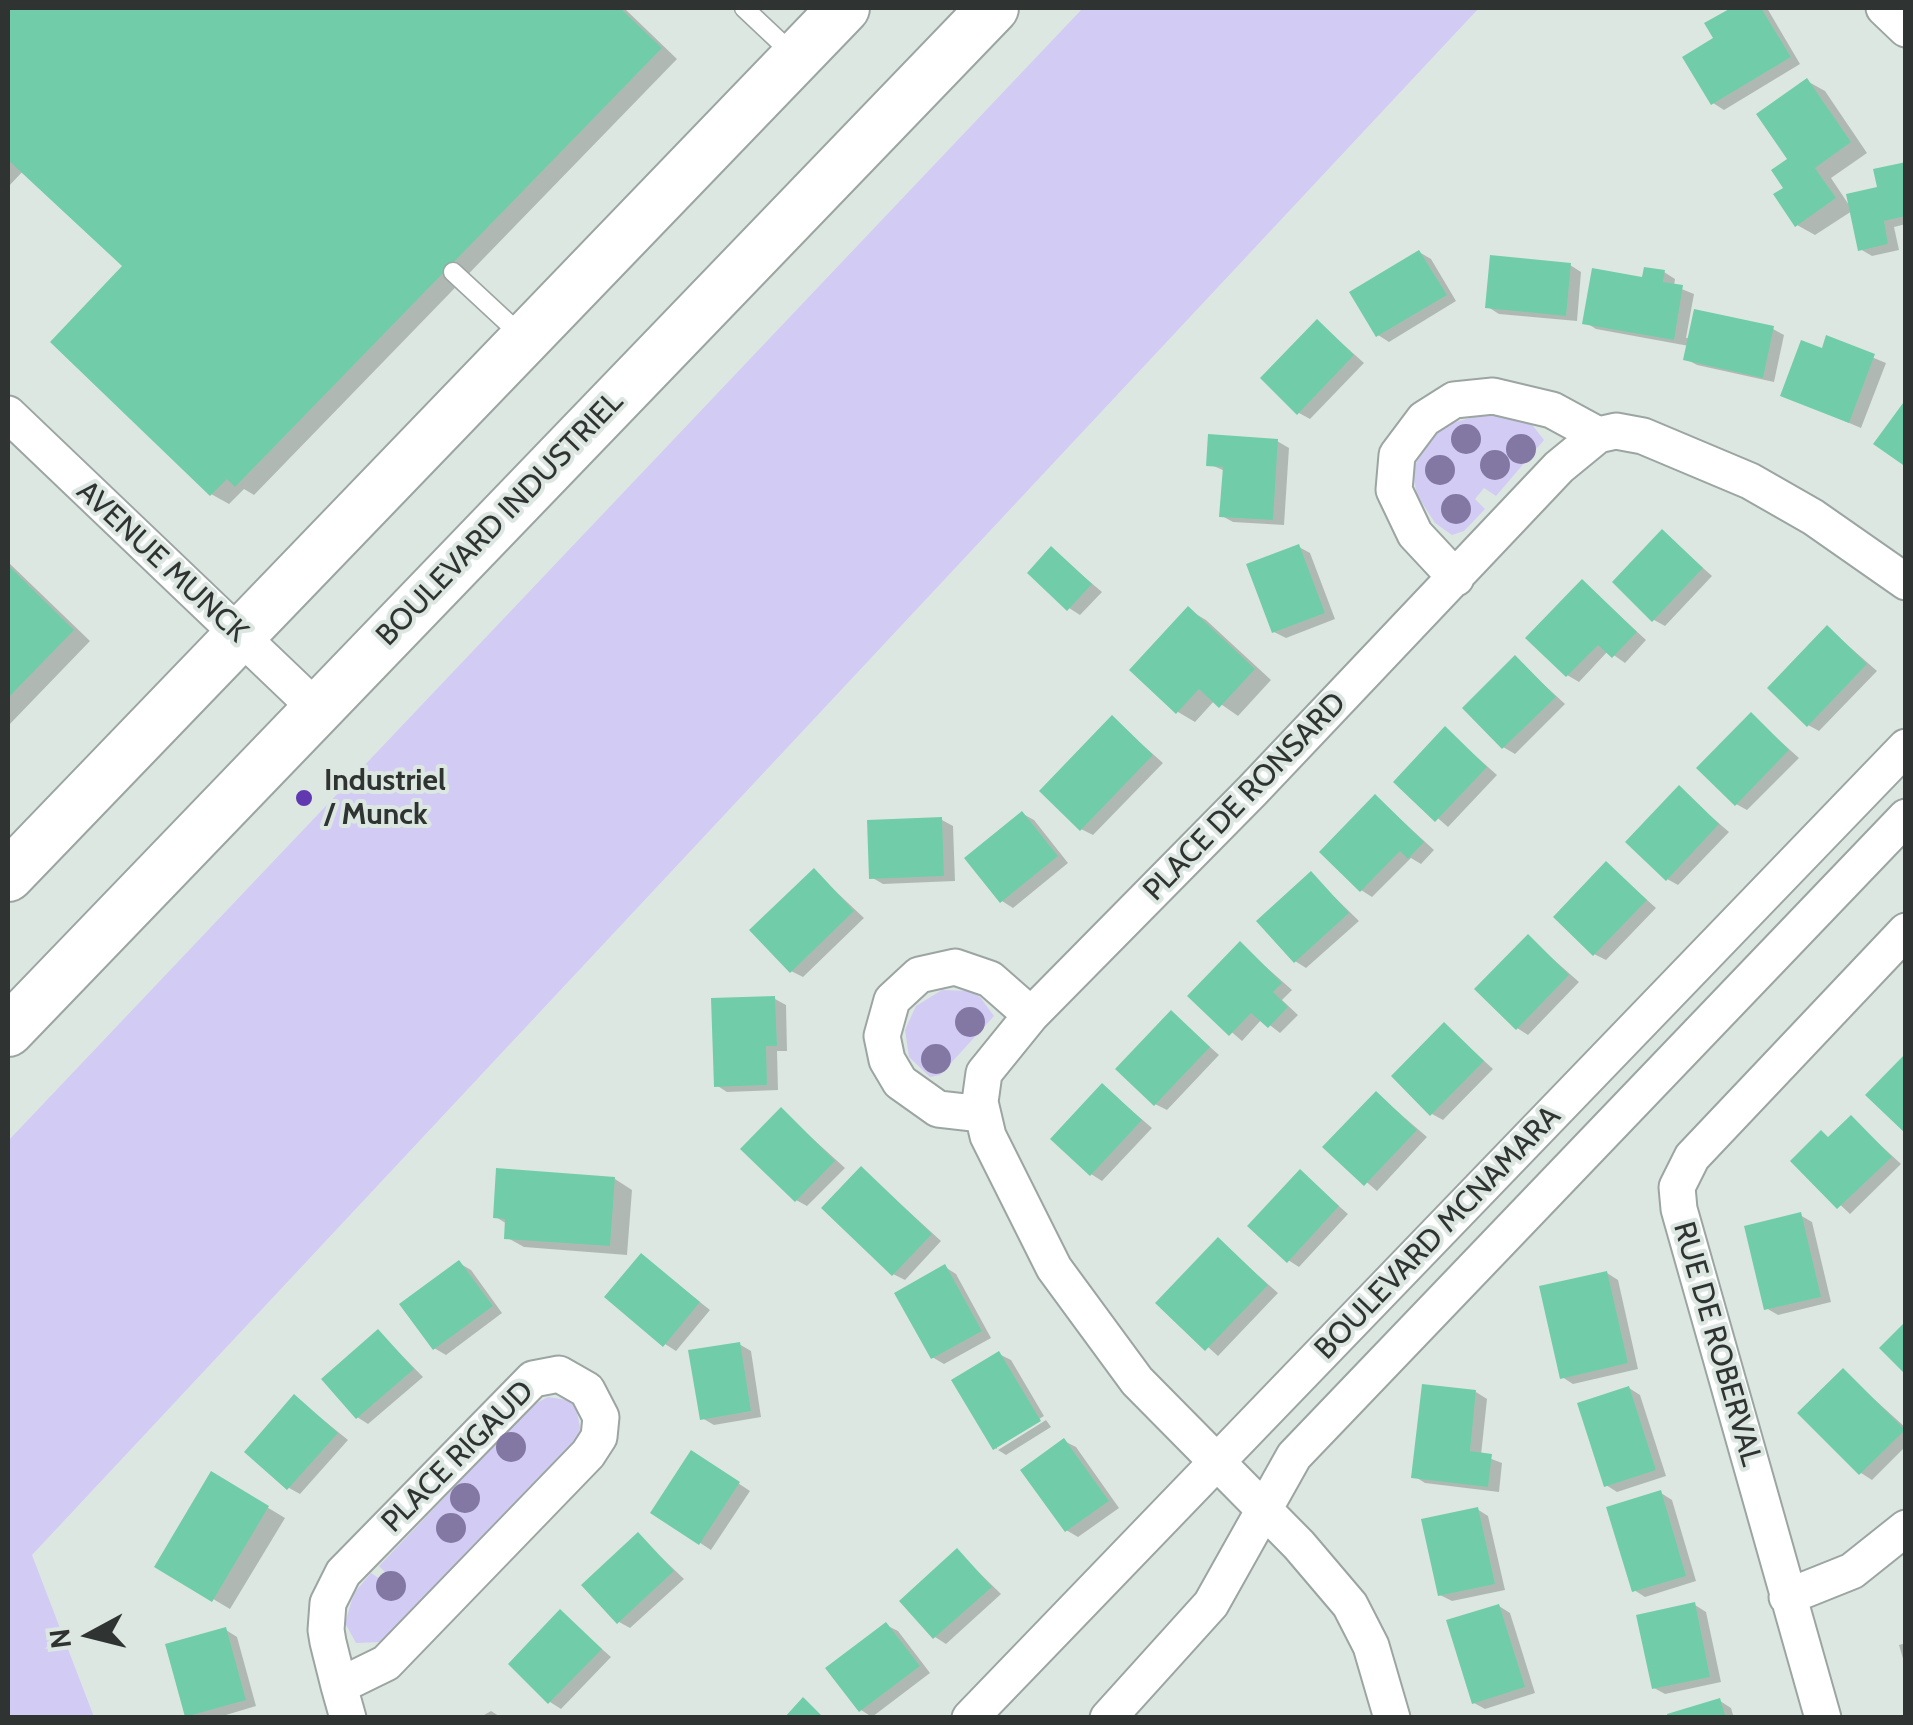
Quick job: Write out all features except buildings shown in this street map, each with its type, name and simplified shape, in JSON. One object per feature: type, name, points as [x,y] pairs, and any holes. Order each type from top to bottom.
[{"type":"street","points":[[8,876],[844,8]]},
{"type":"street","name":"BOULEVARD INDUSTRIEL","points":[[8,1031],[993,8]]},
{"type":"street","points":[[1884,8],[1906,29]]},
{"type":"street","points":[[1456,578],[1415,534],[1394,490],[1397,455],[1424,419],[1454,400],[1493,396],[1552,410],[1598,434],[1616,430],[1643,436],[1750,481],[1829,527],[1906,582]]},
{"type":"street","name":"AVENUE MUNCK","points":[[8,414],[318,709]]},
{"type":"street","name":"PLACE DE RONSARD","points":[[982,1114],[984,1073],[1032,1015],[1559,467],[1598,434]]},
{"type":"street","name":"BOULEVARD MCNAMARA","points":[[970,1718],[1906,747]]},
{"type":"street","name":"BOULEVARD MCNAMARA","points":[[1108,1718],[1210,1604],[1294,1456],[1906,817]]},
{"type":"street","name":"RUE DE ROBERVAL","points":[[1823,1718],[1679,1209],[1678,1187],[1692,1156],[1906,931]]},
{"type":"street","points":[[1032,1015],[990,979],[955,967],[918,975],[892,1000],[882,1036],[887,1060],[900,1082],[938,1110],[982,1114],[1013,1192],[1081,1310],[1156,1402],[1264,1509],[1350,1605],[1371,1646],[1392,1718]]},
{"type":"street","name":"PLACE RIGAUD","points":[[560,1374],[587,1390],[601,1416],[599,1437],[588,1454],[386,1664],[343,1702],[326,1630],[328,1602],[343,1573],[533,1379],[560,1374]]},
{"type":"street","points":[[1788,1597],[1852,1571],[1906,1528]]},
{"type":"lane","points":[[744,8],[796,57]]},
{"type":"lane","points":[[452,272],[525,339]]},
{"type":"shaded area","points":[[1083,8],[1479,8],[32,1555],[94,1717],[8,1717],[8,1141]]},
{"type":"shaded area","points":[[1484,414],[1530,422],[1544,440],[1496,496],[1484,488],[1475,499],[1485,509],[1464,531],[1452,535],[1435,523],[1417,495],[1412,470],[1431,438],[1449,424]]},
{"type":"shaded area","points":[[942,990],[969,991],[980,997],[994,1016],[940,1075],[930,1077],[909,1057],[905,1030],[916,1006]]},
{"type":"shaded area","points":[[548,1397],[567,1400],[576,1407],[581,1432],[576,1441],[381,1642],[356,1643],[345,1623],[354,1593],[371,1573],[383,1581],[388,1575],[379,1566],[533,1405]]},
{"type":"place","name":"Industriel / Munck","points":[[304,798]]}]
